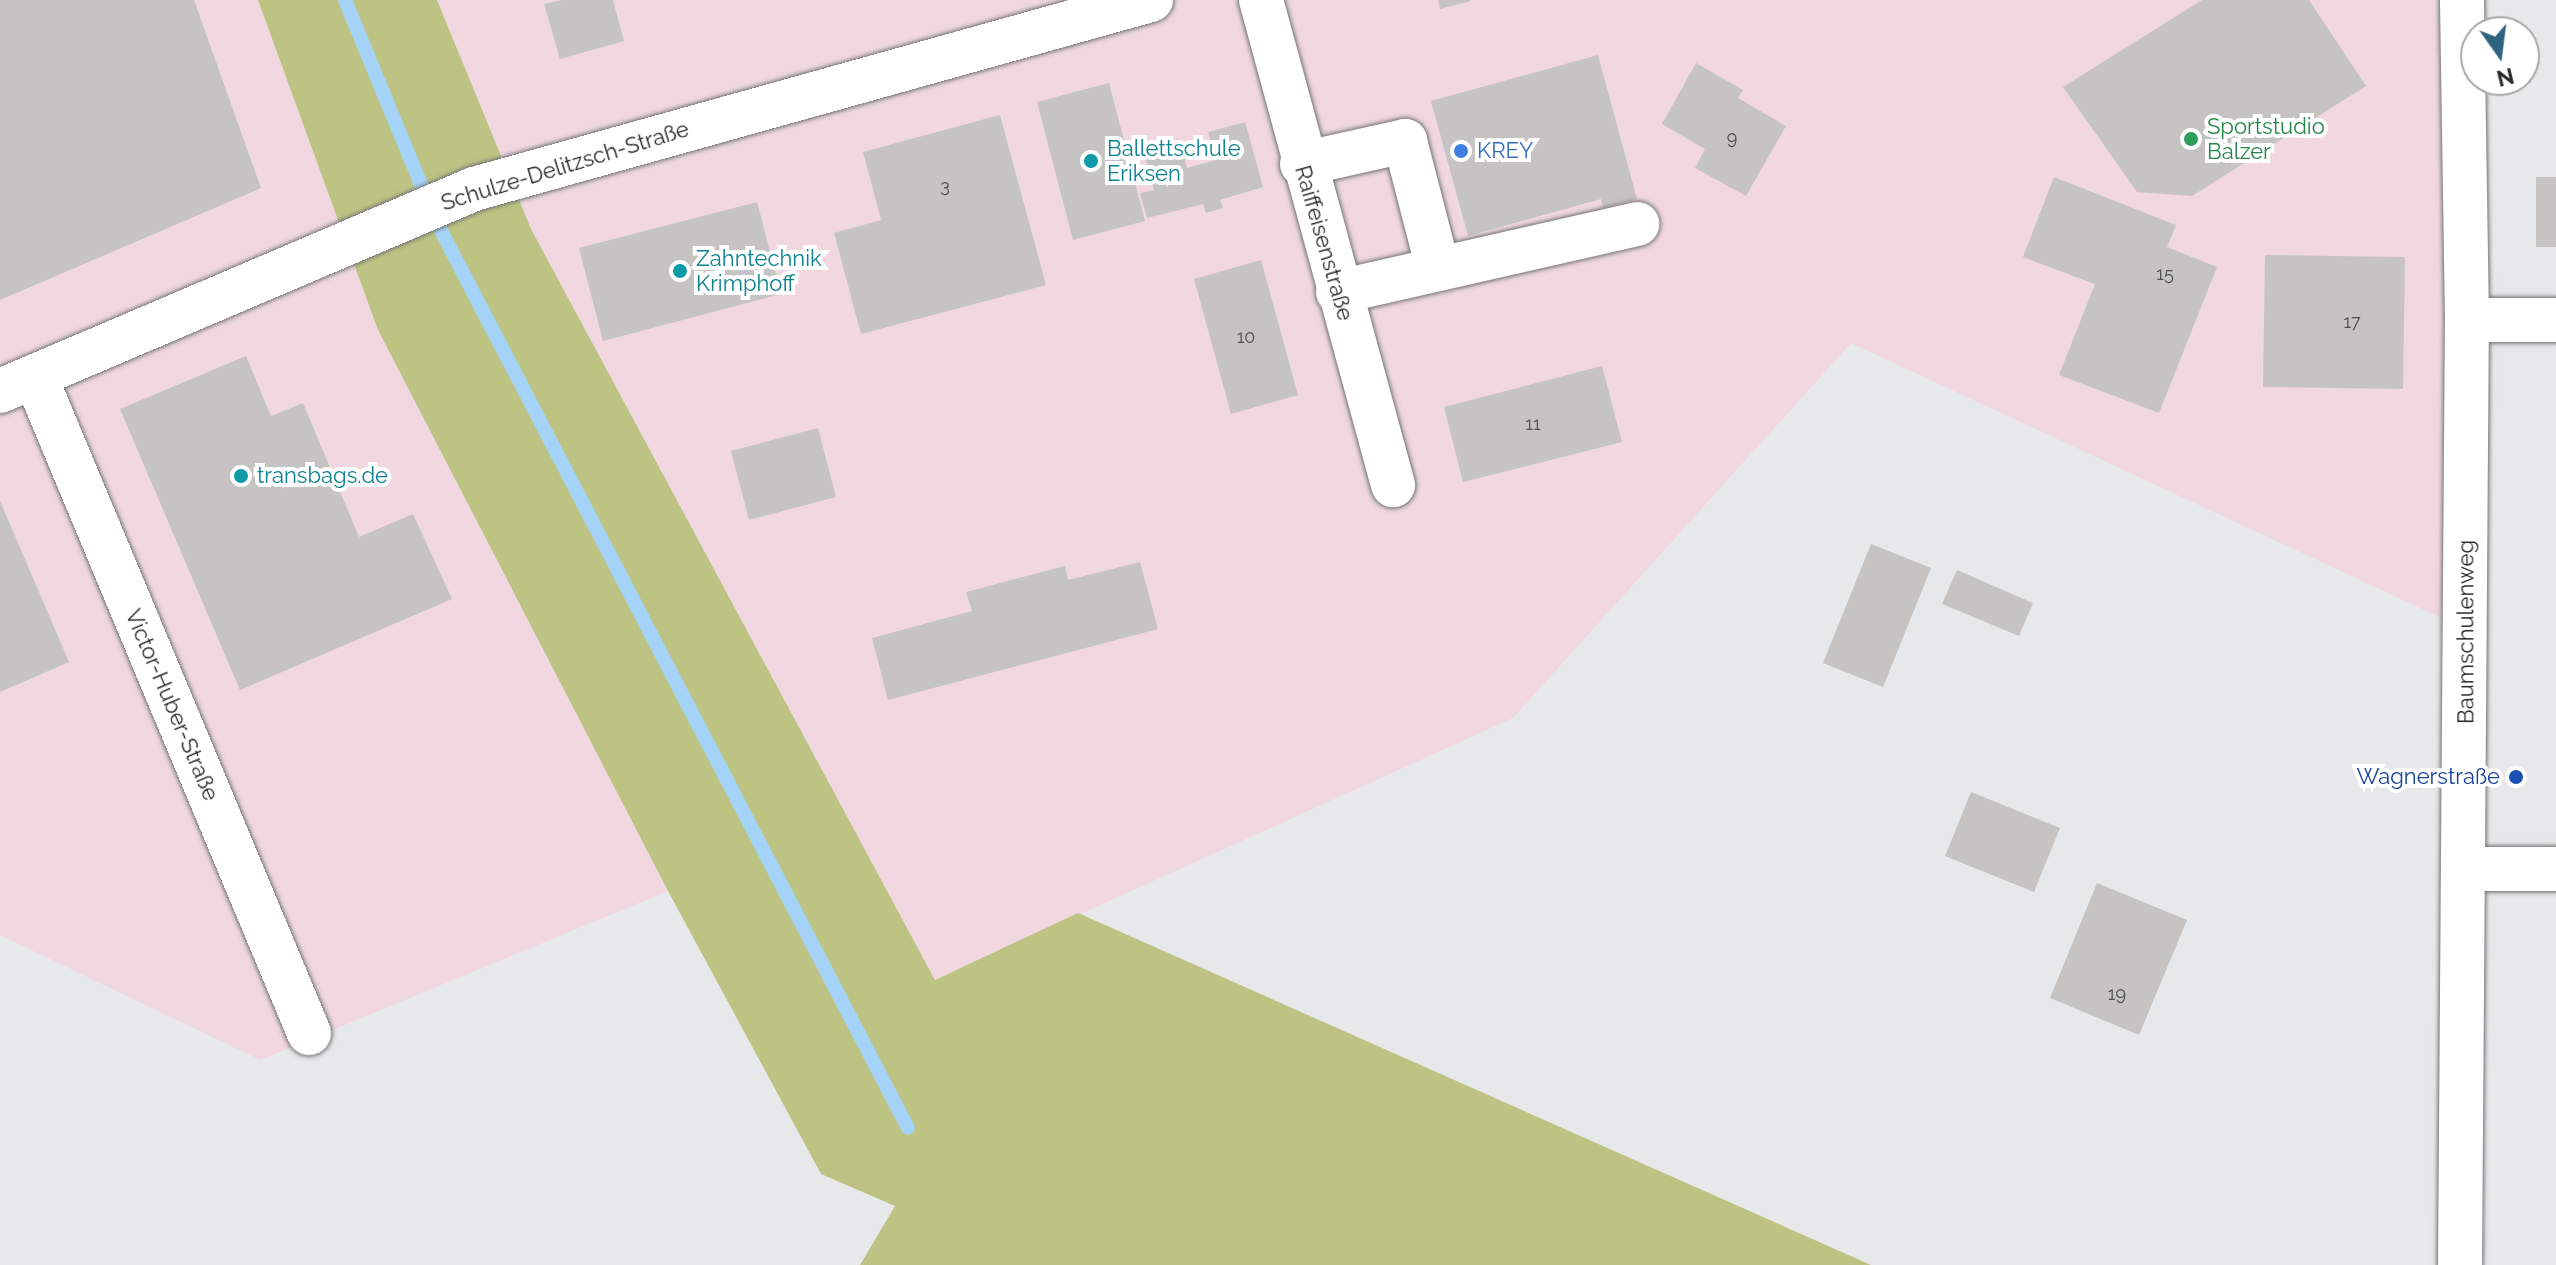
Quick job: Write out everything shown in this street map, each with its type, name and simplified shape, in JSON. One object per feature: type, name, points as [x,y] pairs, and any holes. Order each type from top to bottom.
[{"type":"street","name":"Schulze-Delitzsch-Straße","points":[[17,384],[474,189],[1151,0]]},
{"type":"street","name":"Raiffeisenstraße","points":[[1261,0],[1302,164],[1393,485]]},
{"type":"street","name":"Baumschulenweg","points":[[2460,1265],[2467,320],[2462,0]]},
{"type":"street","points":[[1302,164],[1405,141],[1438,269]]},
{"type":"street","points":[[1338,292],[1637,224]]},
{"type":"street","points":[[2467,320],[2556,320]]},
{"type":"street","name":"Victor-Huber-Straße","points":[[17,384],[309,1033]]},
{"type":"street","points":[[2465,869],[2556,869]]},
{"type":"shaded area","points":[[0,0],[258,0],[378,330],[668,891],[260,1060],[0,935]]},
{"type":"shaded area","points":[[437,0],[2452,0],[2448,621],[1851,343],[1513,718],[935,980],[531,229]]},
{"type":"green space","points":[[258,0],[437,0],[531,229],[935,980],[1078,913],[1871,1265],[860,1265],[895,1206],[821,1174],[668,891],[378,330]]},
{"type":"building","points":[[0,0],[194,0],[261,188],[0,300]]},
{"type":"building","points":[[562,0],[613,0],[624,41],[560,59],[544,4]]},
{"type":"building","points":[[1438,0],[1471,0],[1471,1],[1440,9]]},
{"type":"building","name":"Sportstudio Balzer","points":[[2202,0],[2309,0],[2366,86],[2192,196],[2137,192],[2063,87]]},
{"type":"building","points":[[1598,55],[1637,199],[1603,208],[1601,199],[1468,236],[1431,101]]},
{"type":"building","points":[[1696,63],[1743,90],[1738,98],[1786,126],[1746,196],[1695,168],[1705,149],[1662,124]]},
{"type":"building","name":"Ballettschule Eriksen","points":[[1109,83],[1145,221],[1073,240],[1037,102]]},
{"type":"building","points":[[1000,115],[1046,285],[861,334],[834,233],[881,220],[863,152]]},
{"type":"building","points":[[1245,122],[1263,187],[1220,200],[1223,208],[1206,213],[1203,204],[1147,218],[1140,193],[1154,190],[1143,150],[1179,139],[1187,168],[1216,160],[1208,132]]},
{"type":"building","points":[[2054,177],[2176,225],[2167,247],[2217,267],[2159,413],[2059,375],[2095,284],[2023,257]]},
{"type":"building","points":[[2536,177],[2556,177],[2556,247],[2536,247]]},
{"type":"building","name":"Zahntechnik Krimphoff","points":[[757,202],[781,294],[603,341],[579,248]]},
{"type":"building","points":[[2265,255],[2405,257],[2403,389],[2263,387]]},
{"type":"building","points":[[1261,260],[1298,395],[1231,414],[1194,279]]},
{"type":"building","name":"transbags.de","points":[[246,356],[271,416],[303,403],[359,537],[413,514],[452,599],[240,690],[120,409]]},
{"type":"building","points":[[1602,366],[1622,442],[1463,482],[1444,407]]},
{"type":"building","points":[[818,428],[836,497],[749,520],[731,451]]},
{"type":"building","points":[[0,501],[69,662],[0,692]]},
{"type":"building","points":[[1871,544],[1931,568],[1883,687],[1823,663]]},
{"type":"building","points":[[1140,562],[1158,629],[888,700],[872,638],[972,611],[966,592],[1065,566],[1068,580]]},
{"type":"building","points":[[1957,570],[2033,603],[2019,636],[1942,604]]},
{"type":"building","points":[[1971,792],[2060,828],[2034,892],[1945,856]]},
{"type":"building","points":[[2097,883],[2187,920],[2139,1035],[2050,998]]},
{"type":"waterway","points":[[345,0],[436,221],[908,1128]]},
{"type":"place","name":"Sportstudio Balzer","points":[[2191,139]]},
{"type":"place","name":"KREY","points":[[1461,151]]},
{"type":"place","name":"Ballettschule Eriksen","points":[[1091,161]]},
{"type":"place","name":"Zahntechnik Krimphoff","points":[[680,271]]},
{"type":"place","name":"transbags.de","points":[[241,476]]},
{"type":"place","name":"Wagnerstraße","points":[[2516,777]]}]
